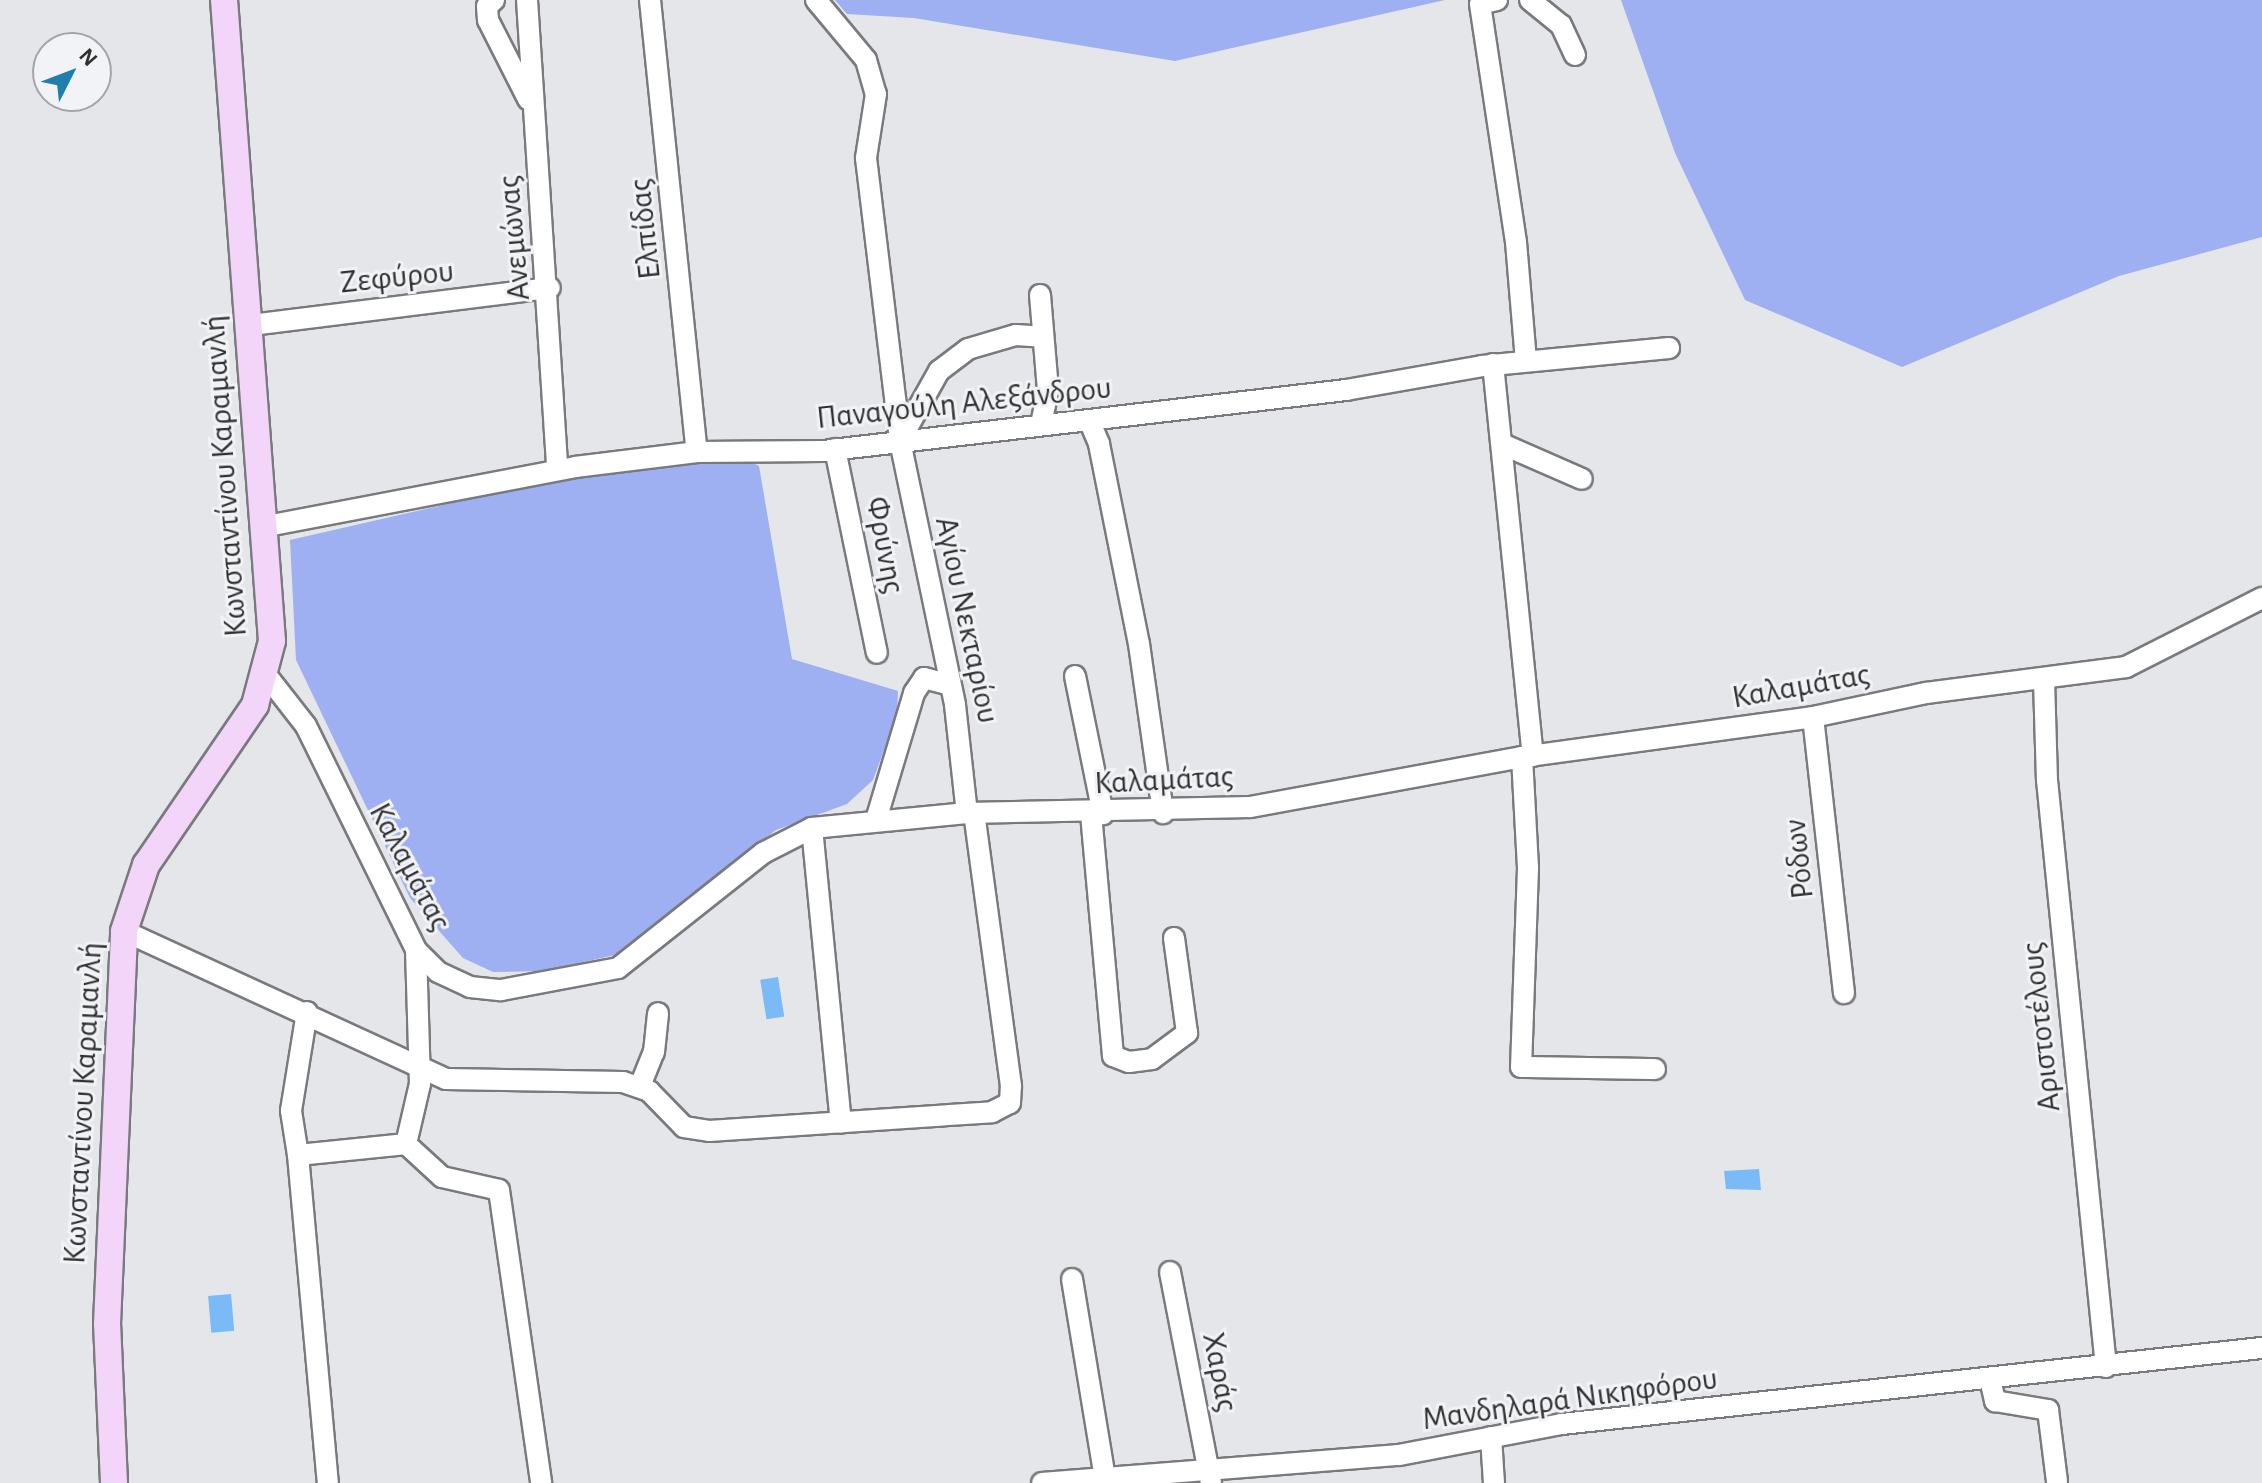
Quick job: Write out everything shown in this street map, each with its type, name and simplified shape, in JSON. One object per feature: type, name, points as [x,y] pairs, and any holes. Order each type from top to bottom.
[{"type":"main road","name":"Κωνσταντίνου Καραμανλή","points":[[114,1483],[107,1324],[124,931],[146,865],[241,731],[267,676],[272,641],[267,526],[224,0]]},
{"type":"street","points":[[494,0],[487,6],[488,20],[531,103]]},
{"type":"street","name":"Ανεμώνας","points":[[527,0],[531,103],[550,288],[557,470]]},
{"type":"street","name":"Ελπίδας","points":[[650,0],[697,452]]},
{"type":"street","name":"Αγίου Νεκταρίου","points":[[816,0],[866,60],[876,94],[866,158],[900,441],[962,746],[1010,1103],[992,1112],[841,1123]]},
{"type":"street","points":[[1497,0],[1480,4],[1516,242],[1526,361]]},
{"type":"street","points":[[1530,0],[1561,25],[1575,55]]},
{"type":"street","name":"Ζεφύρου","points":[[251,325],[550,288]]},
{"type":"street","points":[[1040,295],[1048,391],[1041,425]]},
{"type":"street","points":[[900,441],[916,402],[939,371],[968,349],[1016,335],[1042,337]]},
{"type":"street","name":"Παναγούλη Αλεξάνδρου","points":[[267,526],[557,470],[697,452],[835,449],[1346,390],[1493,364],[1669,348]]},
{"type":"street","points":[[1493,364],[1527,756],[1528,868],[1521,1067],[1655,1069]]},
{"type":"street","points":[[1089,420],[1099,444],[1139,644],[1163,813]]},
{"type":"street","points":[[1502,444],[1582,479]]},
{"type":"street","name":"Φρύνης","points":[[835,449],[877,653]]},
{"type":"street","name":"Καλαμάτας","points":[[267,676],[306,726],[416,950],[459,982],[501,990],[618,968],[678,926],[763,853],[812,828],[970,813],[1163,813],[1250,807],[1527,756],[1813,717],[1926,693],[2126,667],[2262,598]]},
{"type":"street","points":[[1075,676],[1097,814],[1113,1056],[1129,1062],[1152,1059],[1187,1033],[1174,938]]},
{"type":"street","points":[[876,820],[914,693],[924,678],[947,684]]},
{"type":"street","name":"Αριστοτέλους","points":[[2044,680],[2047,780],[2106,1367]]},
{"type":"street","name":"Ρόδων","points":[[1813,717],[1844,993]]},
{"type":"street","points":[[124,931],[307,1012],[446,1079],[533,1077],[640,1086],[684,1127],[709,1131],[841,1123],[812,828]]},
{"type":"street","points":[[406,1144],[420,1068],[416,950]]},
{"type":"street","points":[[307,1012],[291,1111],[298,1155],[328,1483]]},
{"type":"street","points":[[640,1086],[657,1043],[658,1013]]},
{"type":"street","points":[[298,1155],[406,1144],[442,1177],[499,1190],[505,1202],[541,1483]]},
{"type":"street","name":"Χαράς","points":[[1170,1272],[1210,1478]]},
{"type":"street","points":[[1072,1279],[1105,1478]]},
{"type":"street","name":"Μανδηλαρά Νικηφόρου","points":[[1044,1483],[1105,1478],[1210,1478],[1399,1455],[1491,1437],[2262,1348]]},
{"type":"street","points":[[1990,1379],[1995,1401],[2048,1410],[2057,1481]]},
{"type":"street","points":[[1491,1437],[1494,1483]]},
{"type":"shaded area","points":[[835,0],[1445,0],[1175,61],[914,18],[847,14]]},
{"type":"shaded area","points":[[1621,0],[2262,0],[2262,237],[2119,276],[1902,367],[1745,300],[1675,153]]},
{"type":"shaded area","points":[[745,459],[759,466],[792,659],[898,691],[897,715],[873,780],[847,804],[776,830],[619,954],[545,971],[493,972],[463,958],[410,898],[296,660],[290,540],[561,478]]},
{"type":"shaded area","points":[[778,977],[784,1017],[766,1019],[760,980]]},
{"type":"shaded area","points":[[1759,1169],[1761,1190],[1726,1189],[1724,1171]]},
{"type":"shaded area","points":[[231,1294],[234,1331],[211,1333],[208,1296]]}]
